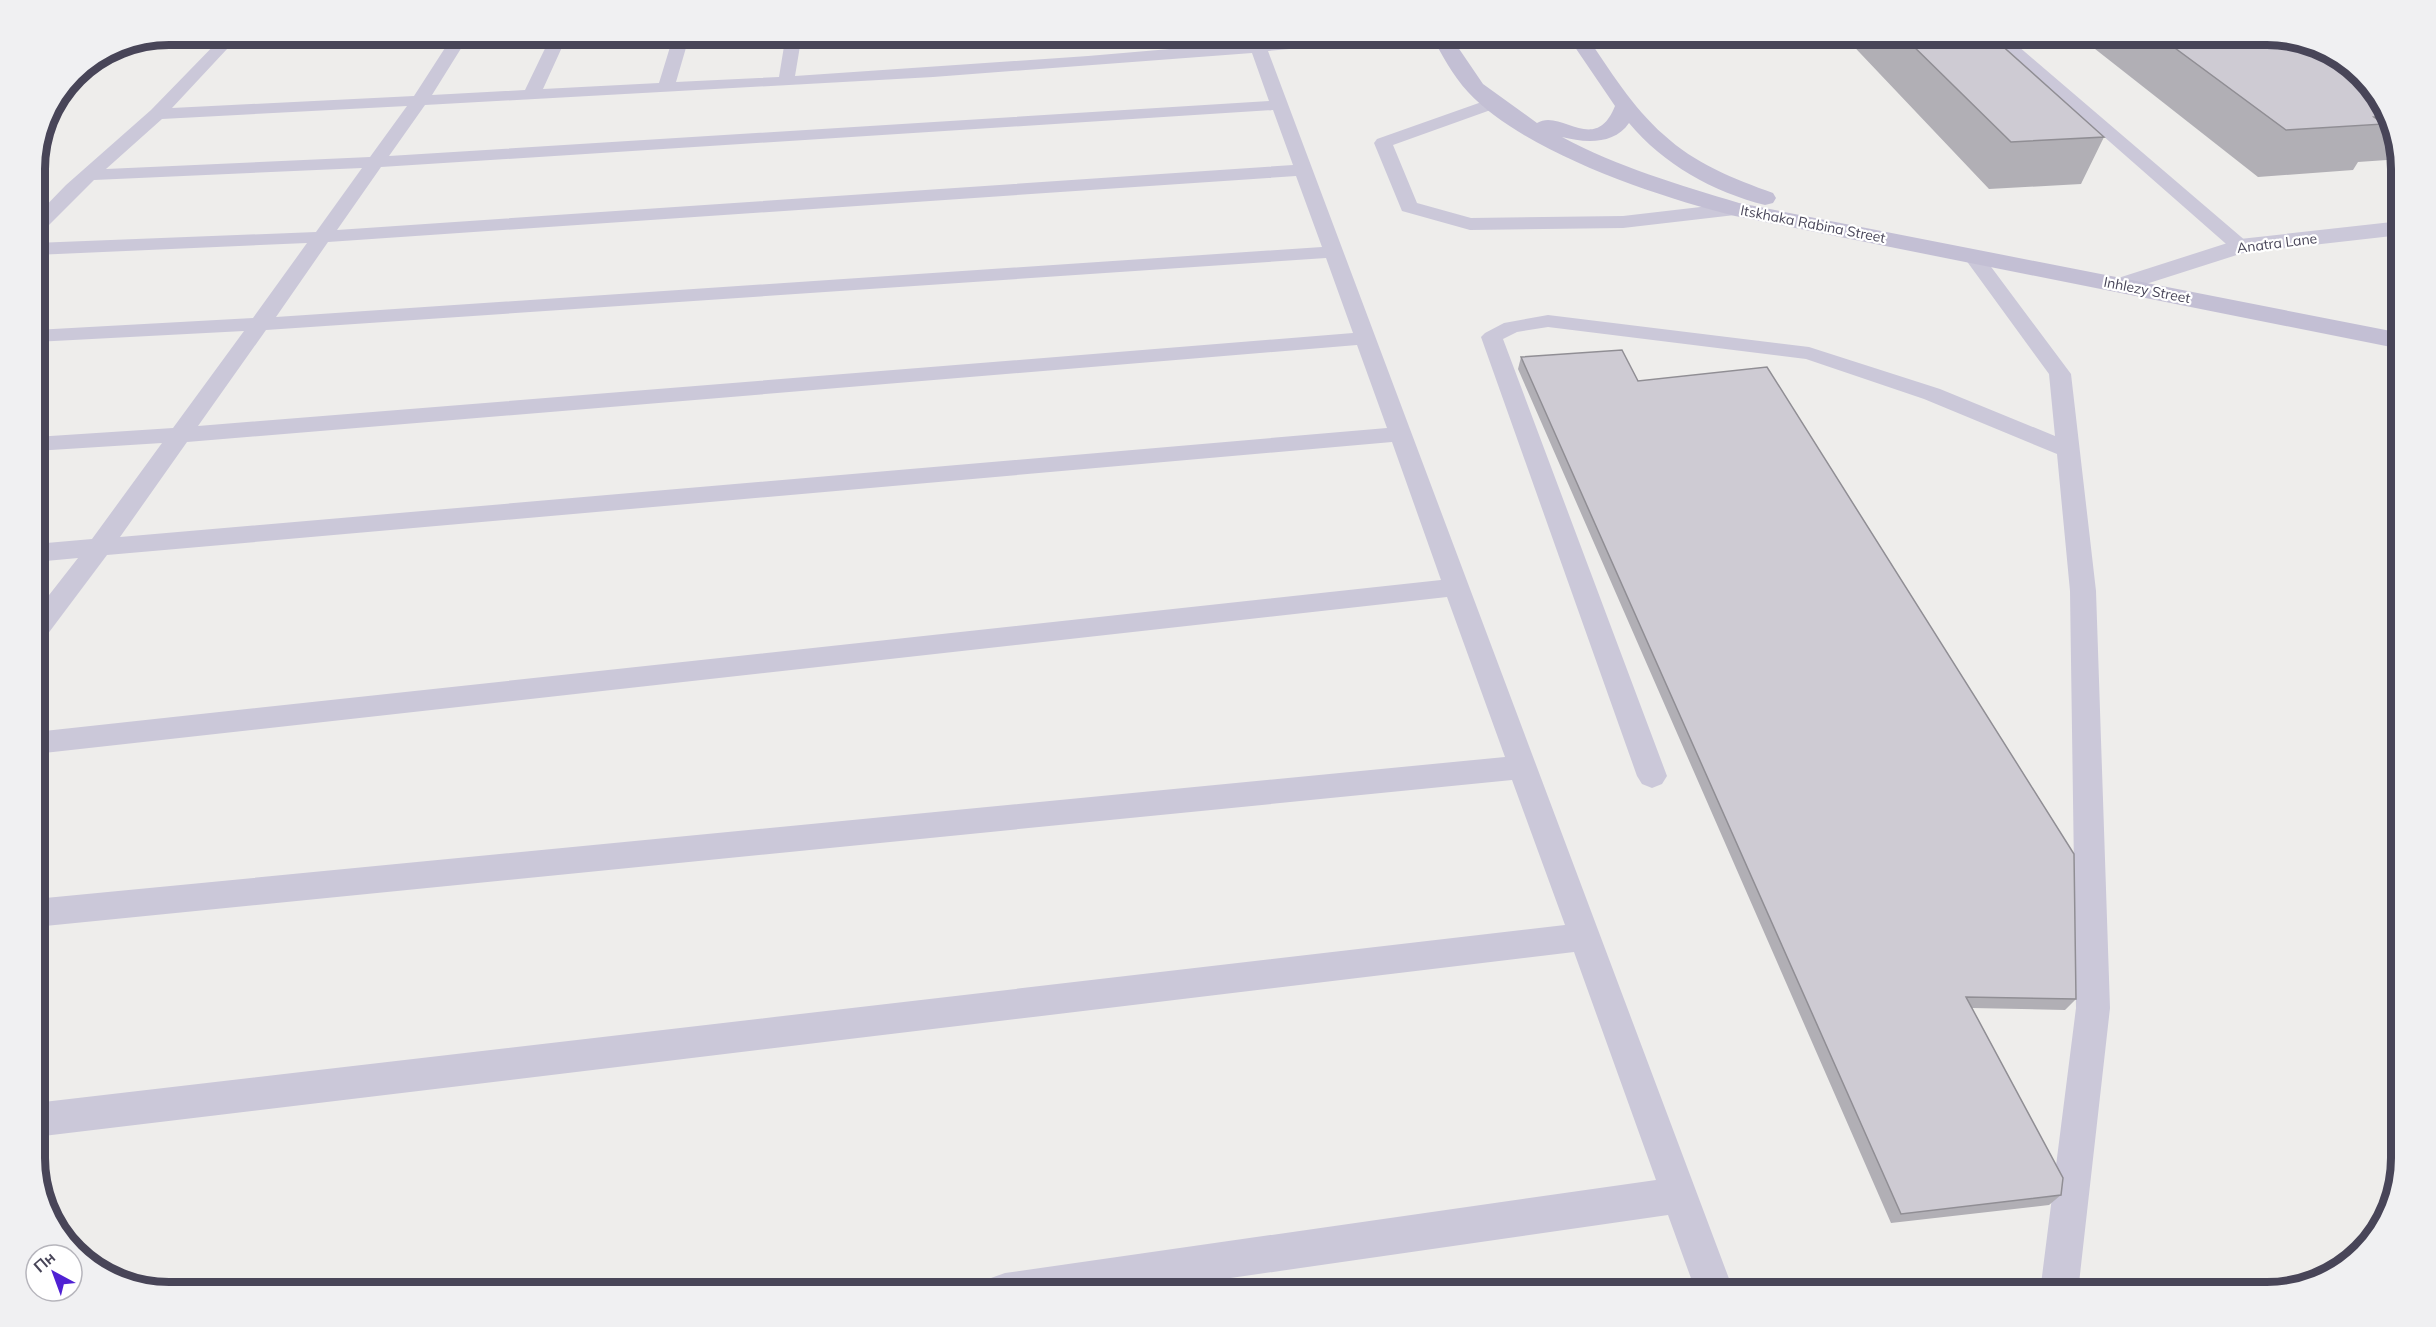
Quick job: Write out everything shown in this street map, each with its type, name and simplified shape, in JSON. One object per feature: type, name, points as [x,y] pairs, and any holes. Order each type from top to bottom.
[{"type":"main road","name":"Itskhaka Rabina Street","points":[[1446,45],[1472,84],[1492,103],[1539,135],[1590,159],[1665,189],[1735,209],[1892,240]]},
{"type":"main road","name":"Itskhaka Rabina Street","points":[[1583,45],[1626,104],[1657,141],[1684,160],[1721,180],[1761,197],[1892,240]]},
{"type":"main road","points":[[1492,103],[1553,129],[1585,134],[1605,131],[1616,126],[1626,104]]},
{"type":"main road","name":"Inhlezy Street","points":[[1892,240],[2391,338]]},
{"type":"street","name":"Anatra Lane","points":[[2121,285],[2240,246],[2391,229]]},
{"type":"lane","points":[[45,218],[157,114],[223,45]]},
{"type":"lane","points":[[45,619],[100,547],[376,162],[455,45]]},
{"type":"lane","points":[[532,94],[555,45]]},
{"type":"lane","points":[[666,88],[679,45]]},
{"type":"lane","points":[[786,81],[792,45]]},
{"type":"lane","points":[[157,114],[959,72],[1296,45]]},
{"type":"lane","points":[[2007,45],[2240,246]]},
{"type":"lane","points":[[1259,49],[1712,1282]]},
{"type":"lane","points":[[1492,103],[1383,143],[1409,207],[1470,224],[1623,222],[1735,209]]},
{"type":"lane","points":[[89,175],[376,162],[1279,105]]},
{"type":"lane","points":[[45,249],[322,237],[1303,170]]},
{"type":"lane","points":[[45,335],[260,324],[1334,252]]},
{"type":"lane","points":[[1973,256],[2060,374],[2083,591],[2093,1008],[2060,1282]]},
{"type":"lane","points":[[1652,776],[1492,337],[1511,327],[1548,321],[1809,353],[1932,394],[2068,450]]},
{"type":"lane","points":[[45,443],[180,435],[1365,338]]},
{"type":"lane","points":[[45,552],[1400,434]]},
{"type":"lane","points":[[45,742],[1457,587]]},
{"type":"lane","points":[[45,912],[1523,767]]},
{"type":"lane","points":[[45,1119],[1585,936]]},
{"type":"lane","points":[[1081,1282],[1680,1195]]},
{"type":"building","points":[[1912,45],[2001,45],[2104,137],[2011,142]]},
{"type":"building","points":[[2171,45],[2267,45],[2299,49],[2315,54],[2336,66],[2360,87],[2379,117],[2374,117],[2382,124],[2286,130]]},
{"type":"building","points":[[1622,350],[1638,381],[1767,367],[2074,854],[2076,999],[1966,997],[2063,1178],[2061,1195],[1901,1214],[1521,357]]}]
